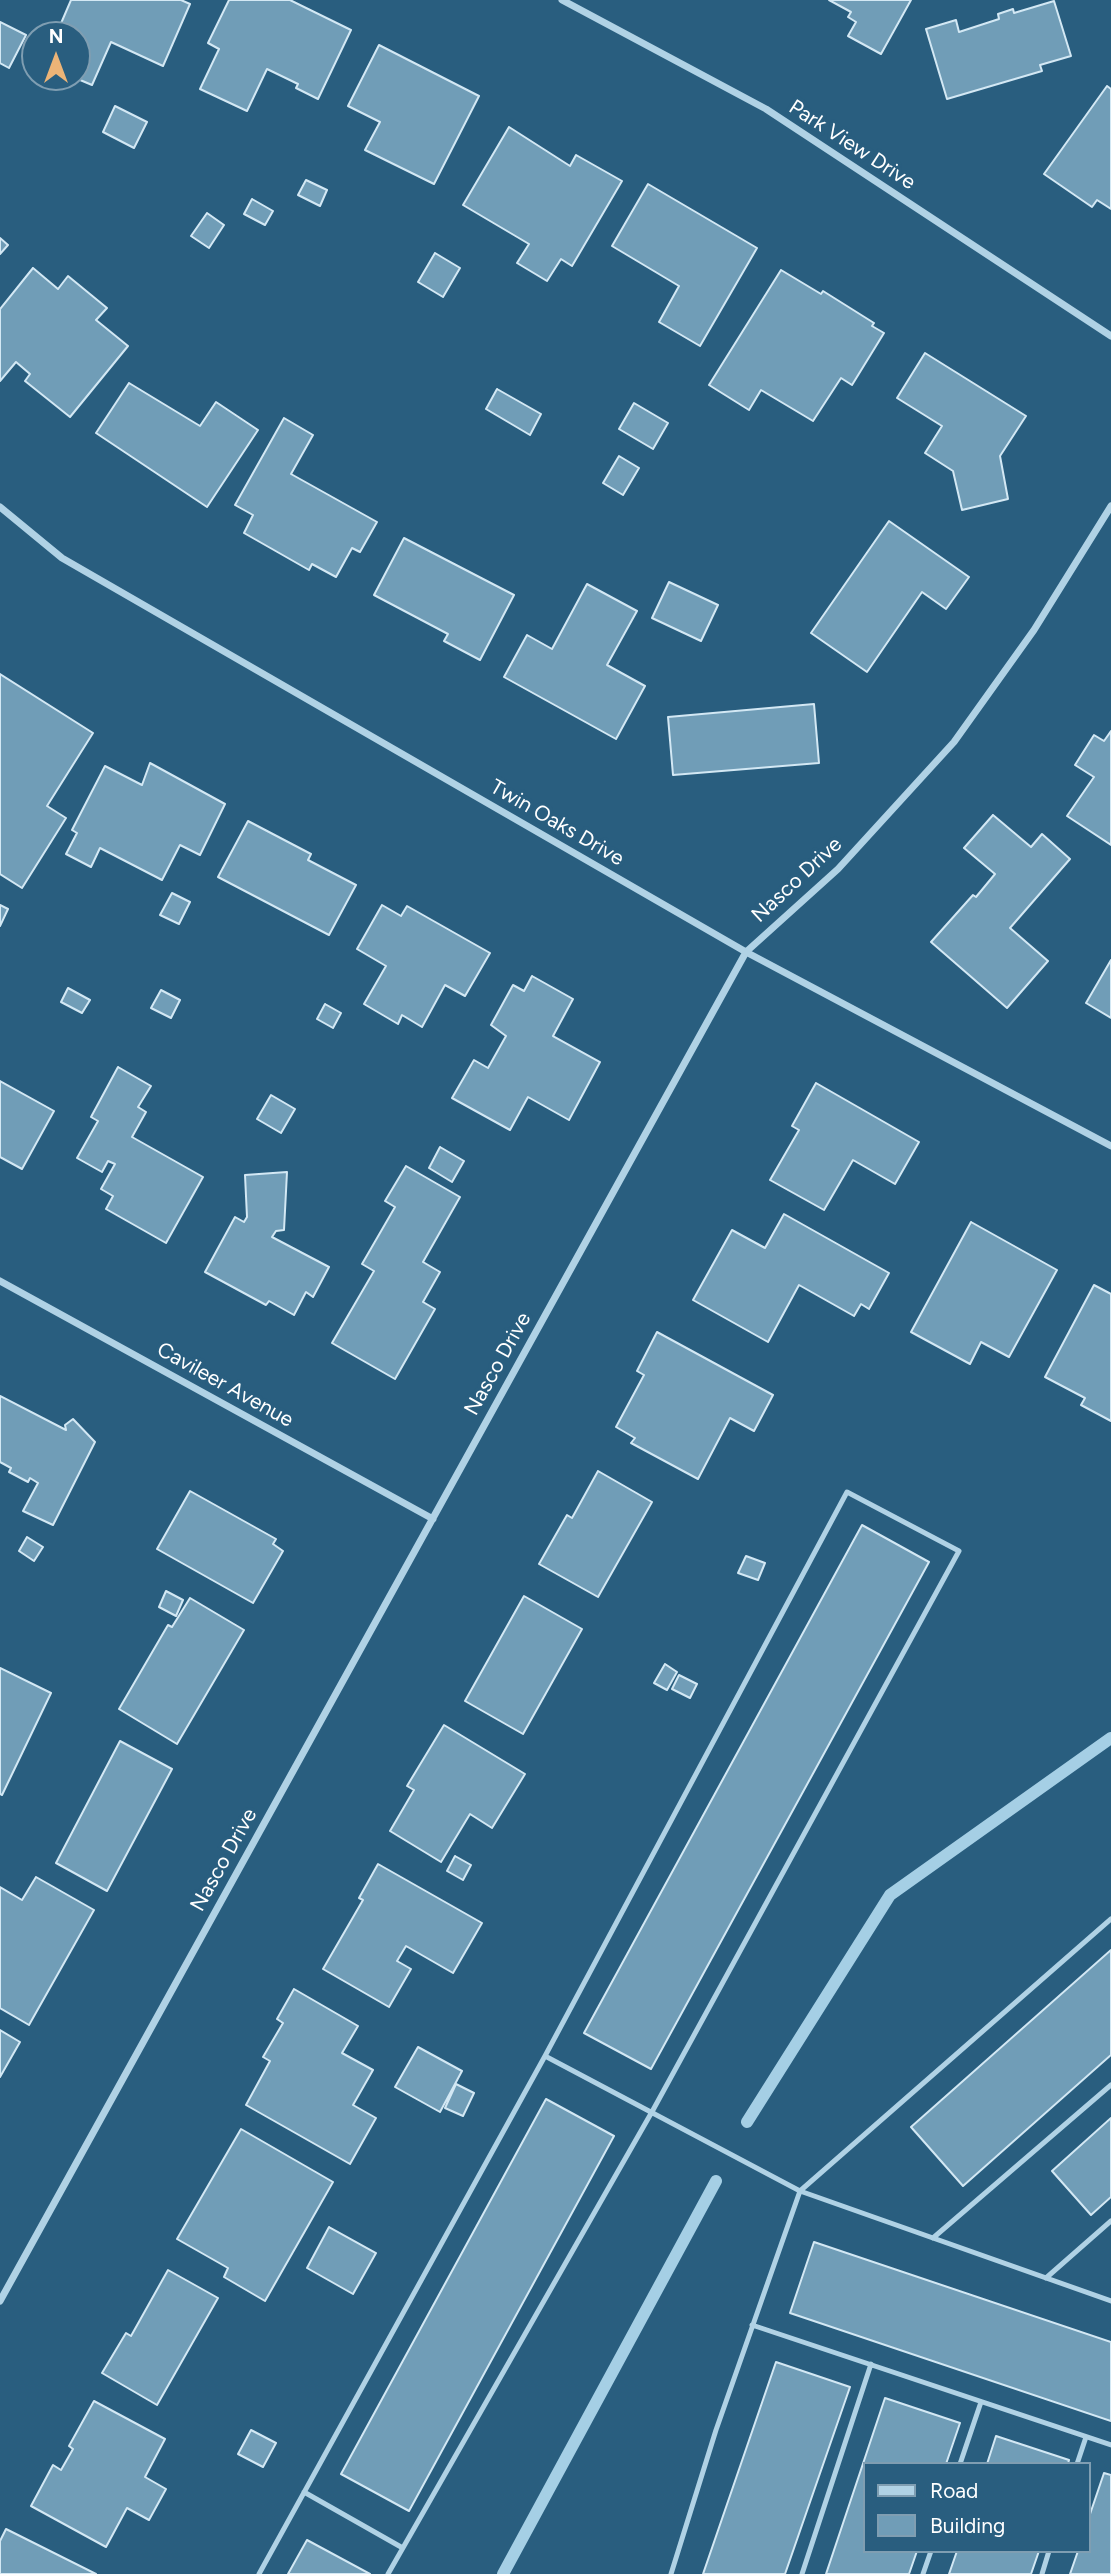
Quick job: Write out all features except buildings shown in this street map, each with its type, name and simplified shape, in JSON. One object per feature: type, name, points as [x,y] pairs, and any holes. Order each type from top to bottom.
[{"type":"street","name":"Park View Drive","points":[[562,0],[766,109],[1111,336]]},
{"type":"street","name":"Nasco Drive","points":[[0,2301],[746,952],[838,869],[954,742],[1034,630],[1111,506]]},
{"type":"street","name":"Twin Oaks Drive","points":[[0,507],[62,558],[746,952],[1111,1146]]},
{"type":"street","name":"Cavileer Avenue","points":[[0,1281],[433,1519]]},
{"type":"lane","points":[[259,2574],[545,2056],[847,1492],[959,1551],[653,2110],[401,2547],[388,2574]]},
{"type":"lane","points":[[671,2574],[752,2325],[800,2191],[1111,1919]]},
{"type":"lane","points":[[545,2056],[653,2110],[800,2191],[1111,2301]]},
{"type":"lane","points":[[933,2238],[1111,2085]]},
{"type":"lane","points":[[1046,2278],[1111,2221]]},
{"type":"lane","points":[[752,2325],[1111,2445]]},
{"type":"lane","points":[[802,2574],[871,2364]]},
{"type":"lane","points":[[961,2462],[981,2402]]},
{"type":"lane","points":[[1078,2462],[1086,2437]]},
{"type":"lane","points":[[304,2492],[401,2547]]},
{"type":"lane","points":[[923,2574],[930,2553]]},
{"type":"lane","points":[[1042,2574],[1048,2553]]},
{"type":"waterway","points":[[747,2122],[890,1895],[1111,1738]]},
{"type":"waterway","points":[[503,2574],[716,2181]]}]
